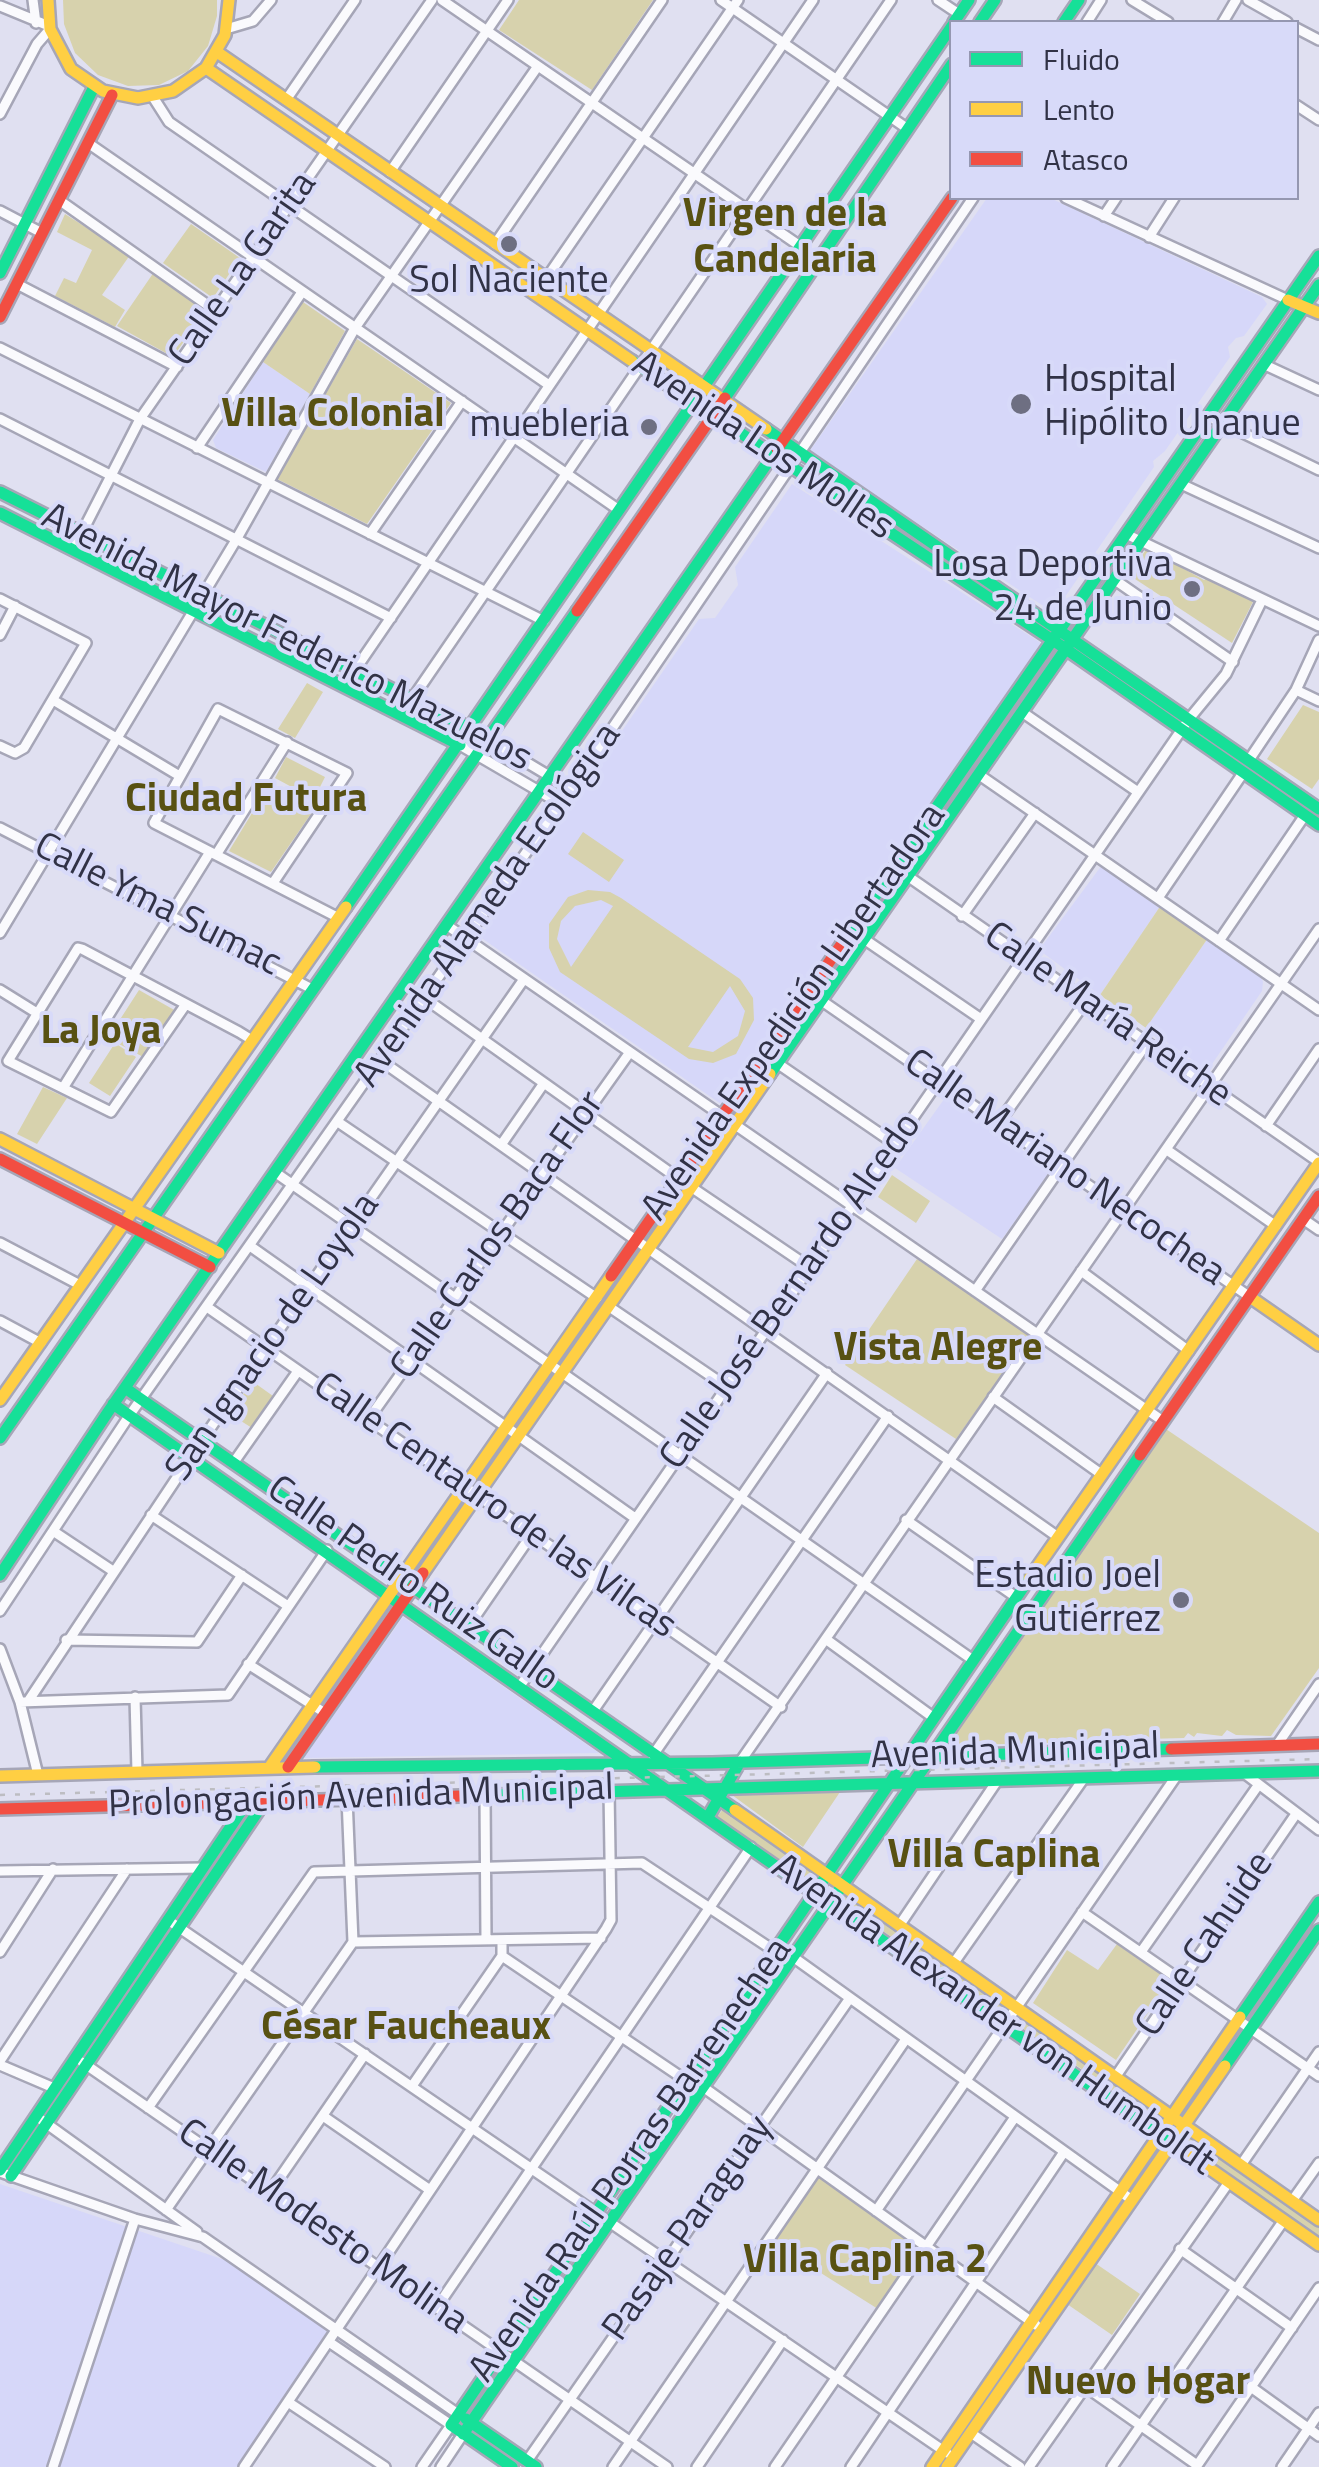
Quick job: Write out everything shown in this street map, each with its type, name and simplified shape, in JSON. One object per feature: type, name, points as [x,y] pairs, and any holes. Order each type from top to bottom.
[{"type":"street","points":[[34,0],[62,57],[94,87],[112,94],[153,97],[184,85],[206,68],[226,29],[229,0]]},
{"type":"street","points":[[0,114],[45,26],[48,0]]},
{"type":"street","points":[[226,29],[254,20],[271,0]]},
{"type":"street","points":[[286,100],[355,0]]},
{"type":"street","name":"Calle La Garita","points":[[73,550],[140,419],[432,0]]},
{"type":"street","points":[[442,0],[800,246]]},
{"type":"street","points":[[390,172],[508,0]]},
{"type":"street","points":[[495,244],[662,0]]},
{"type":"street","points":[[720,0],[735,4],[784,43],[908,128]]},
{"type":"street","points":[[344,686],[814,0]]},
{"type":"street","points":[[412,699],[891,0]]},
{"type":"street","points":[[938,0],[954,20]]},
{"type":"street","points":[[1132,0],[1165,20]]},
{"type":"street","points":[[1248,0],[1283,20]]},
{"type":"street","points":[[546,279],[735,4]]},
{"type":"street","points":[[0,6],[45,26]]},
{"type":"street","points":[[0,1400],[5,1384],[41,1343],[460,745],[949,30]]},
{"type":"street","name":"Avenida Los Molles","points":[[217,52],[784,442],[1186,724],[1319,825]]},
{"type":"street","points":[[0,934],[236,540],[355,328],[538,66]]},
{"type":"street","name":"Avenida Los Molles","points":[[206,68],[712,416],[1057,635]]},
{"type":"street","points":[[0,1438],[712,416],[949,68]]},
{"type":"street","points":[[0,82],[13,88]]},
{"type":"street","points":[[0,273],[94,87]]},
{"type":"street","points":[[0,317],[112,94]]},
{"type":"street","points":[[153,97],[169,122],[549,385]]},
{"type":"street","points":[[88,143],[619,510]]},
{"type":"street","points":[[59,200],[216,311]]},
{"type":"street","name":"Avenida Alameda Ecológica","points":[[0,1575],[113,1404],[951,200]]},
{"type":"street","name":"Avenida Alameda Ecológica","points":[[0,1611],[129,1416],[571,789],[973,200]]},
{"type":"street","points":[[1070,200],[1319,312]]},
{"type":"street","points":[[1104,216],[1115,200]]},
{"type":"street","points":[[1149,237],[1173,200]]},
{"type":"street","points":[[0,211],[42,233]]},
{"type":"street","name":"Avenida Expedición Libertadora","points":[[643,1244],[679,1179],[1319,256]]},
{"type":"street","points":[[1302,280],[1318,287]]},
{"type":"street","points":[[17,284],[177,367]]},
{"type":"street","name":"Avenida Expedición Libertadora","points":[[269,1768],[550,1365],[691,1188],[1318,287]]},
{"type":"street","points":[[197,448],[302,292]]},
{"type":"street","points":[[0,348],[544,621]]},
{"type":"street","points":[[1262,364],[1319,390]]},
{"type":"street","points":[[370,534],[462,401]]},
{"type":"street","points":[[1208,416],[1319,470]]},
{"type":"street","points":[[0,419],[391,618]]},
{"type":"street","points":[[1180,484],[1319,548]]},
{"type":"street","name":"Avenida Mayor Federico Mazuelos","points":[[0,492],[471,729],[571,789]]},
{"type":"street","name":"Avenida Mayor Federico Mazuelos","points":[[0,513],[460,745],[560,804]]},
{"type":"street","points":[[1126,534],[1319,626]]},
{"type":"street","points":[[1114,580],[1233,662]]},
{"type":"street","points":[[0,599],[86,643],[22,750],[15,753],[0,746]]},
{"type":"street","name":"Calle José Bernardo Alcedo","points":[[520,1686],[1138,792],[1233,662],[1262,600]]},
{"type":"street","points":[[0,635],[15,606]]},
{"type":"street","points":[[1158,898],[1296,690],[1319,640]]},
{"type":"street","points":[[1296,690],[1319,702]]},
{"type":"street","points":[[53,700],[178,775]]},
{"type":"street","points":[[273,884],[348,775],[218,709],[153,821],[213,853],[273,884],[337,917]]},
{"type":"street","points":[[1022,712],[1138,792]]},
{"type":"street","points":[[63,1088],[171,914],[286,742]]},
{"type":"street","name":"Avenida Los Molles","points":[[1246,767],[1319,809]]},
{"type":"street","points":[[978,774],[1319,1010]]},
{"type":"street","points":[[962,916],[1035,814]]},
{"type":"street","points":[[1219,940],[1304,815]]},
{"type":"street","name":"Calle Yma Sumac","points":[[0,828],[296,976],[312,988]]},
{"type":"street","name":"Calle María Reiche","points":[[896,868],[1319,1163]]},
{"type":"street","points":[[448,926],[1164,1421]]},
{"type":"street","points":[[708,1817],[727,1780],[782,1707],[906,1520],[1319,929]]},
{"type":"street","points":[[864,938],[981,1020]]},
{"type":"street","points":[[186,1004],[111,1112],[8,1061],[78,948],[186,1004],[252,1040]]},
{"type":"street","name":"San Ignacio de Loyola","points":[[25,1701],[524,979]]},
{"type":"street","points":[[0,990],[37,1013]]},
{"type":"street","name":"Calle Mariano Necochea","points":[[809,992],[1319,1345]]},
{"type":"street","points":[[423,997],[679,1179]]},
{"type":"street","points":[[998,1124],[1086,1001]]},
{"type":"street","points":[[976,1291],[1147,1043]]},
{"type":"street","points":[[1266,1126],[1319,1050]]},
{"type":"street","name":"Calle Carlos Baca Flor","points":[[368,1420],[630,1052]]},
{"type":"street","points":[[380,1060],[1058,1536]]},
{"type":"street","points":[[778,1063],[894,1144]]},
{"type":"street","points":[[502,1145],[544,1083]]},
{"type":"street","points":[[338,1122],[727,1387]]},
{"type":"street","points":[[0,1139],[153,1215],[219,1253]]},
{"type":"street","points":[[1167,1150],[1276,1226]]},
{"type":"street","points":[[18,1168],[27,1152]]},
{"type":"street","points":[[0,1159],[210,1267]]},
{"type":"street","name":"Avenida Raúl Porras Barrenechea","points":[[422,2467],[892,1784],[1016,1596],[1319,1163]]},
{"type":"street","points":[[276,1173],[973,1660]]},
{"type":"street","points":[[691,1188],[809,1268]]},
{"type":"street","name":"Avenida Raúl Porras Barrenechea","points":[[440,2467],[1319,1196]]},
{"type":"street","points":[[1303,1219],[1319,1230]]},
{"type":"street","points":[[0,1243],[80,1286]]},
{"type":"street","points":[[250,1246],[636,1518]]},
{"type":"street","points":[[1080,1270],[1189,1351]]},
{"type":"street","name":"Avenida Expedición Libertadora","points":[[288,1767],[562,1373],[602,1302]]},
{"type":"street","name":"Calle Centauro de las Vilcas","points":[[206,1307],[782,1707]]},
{"type":"street","points":[[0,1321],[41,1343]]},
{"type":"street","points":[[234,1462],[298,1371]]},
{"type":"street","points":[[593,1711],[827,1373]]},
{"type":"street","name":"Calle Pedro Ruiz Gallo","points":[[125,1388],[470,1624],[697,1787]]},
{"type":"street","points":[[993,1397],[1102,1474]]},
{"type":"street","name":"Calle Pedro Ruiz Gallo","points":[[113,1404],[665,1788]]},
{"type":"street","points":[[659,1759],[718,1662],[888,1416]]},
{"type":"street","points":[[152,1515],[288,1606]]},
{"type":"street","points":[[906,1520],[1016,1596]]},
{"type":"street","points":[[53,1531],[114,1570]]},
{"type":"street","points":[[470,1624],[532,1534]]},
{"type":"street","points":[[25,1701],[228,1695],[327,1550]]},
{"type":"street","points":[[66,1640],[198,1642],[242,1575]]},
{"type":"street","points":[[828,1640],[934,1718]]},
{"type":"street","points":[[0,1649],[25,1701],[38,1775]]},
{"type":"street","points":[[248,1664],[325,1713]]},
{"type":"street","points":[[1277,1746],[1319,1684]]},
{"type":"street","points":[[135,1697],[137,1772]]},
{"type":"street","name":"Avenida Municipal","points":[[712,1763],[1319,1744]]},
{"type":"street","name":"Prolongación Avenida Municipal","points":[[0,1776],[288,1767],[632,1764],[659,1759],[712,1763]]},
{"type":"street","name":"Avenida Municipal","points":[[727,1780],[892,1784],[1319,1771]]},
{"type":"street","points":[[1244,1773],[1257,1787],[1319,1830]]},
{"type":"street","points":[[876,2210],[1176,1776]]},
{"type":"street","points":[[953,1964],[1084,1778]]},
{"type":"street","name":"Prolongación Avenida Municipal","points":[[0,1809],[697,1787],[727,1780]]},
{"type":"street","points":[[899,1926],[998,1780]]},
{"type":"street","name":"Avenida Alexander von Humboldt","points":[[697,1787],[1017,2006],[1319,2220]]},
{"type":"street","points":[[1141,1952],[1257,1787]]},
{"type":"street","name":"Avenida Alexander von Humboldt","points":[[665,1788],[1319,2245]]},
{"type":"street","points":[[260,2467],[247,2463],[611,1920],[609,1790]]},
{"type":"street","points":[[485,1794],[486,1940]]},
{"type":"street","points":[[166,2210],[352,1942],[348,1798]]},
{"type":"street","points":[[174,1924],[203,1868],[248,1801]]},
{"type":"street","points":[[203,2237],[135,2220],[4,2173],[174,1924],[265,1801]]},
{"type":"street","name":"Calle Cahuide","points":[[1116,2076],[1296,1814]]},
{"type":"street","points":[[436,2307],[752,1847]]},
{"type":"street","points":[[148,2108],[309,1874],[646,1865],[776,1952]]},
{"type":"street","points":[[0,1870],[203,1868]]},
{"type":"street","points":[[0,1952],[54,1869]]},
{"type":"street","points":[[54,2088],[0,2063],[128,1869]]},
{"type":"street","points":[[932,2467],[948,2458],[970,2433],[1120,2192],[1319,1902]]},
{"type":"street","points":[[1082,1912],[1319,2076]]},
{"type":"street","points":[[174,1924],[888,2412],[948,2458]]},
{"type":"street","points":[[948,2458],[1037,2326],[1132,2200],[1319,1930]]},
{"type":"street","points":[[352,1942],[601,1938]]},
{"type":"street","points":[[412,2086],[502,1956],[502,1940]]},
{"type":"street","points":[[502,1956],[687,2081]]},
{"type":"street","points":[[793,1957],[1132,2200]]},
{"type":"street","name":"Pasaje Paraguay","points":[[532,2464],[570,2400],[850,1998]]},
{"type":"street","points":[[613,2467],[906,2038]]},
{"type":"street","points":[[1241,2164],[1319,2052]]},
{"type":"street","points":[[270,2192],[365,2054]]},
{"type":"street","points":[[41,2120],[54,2088],[81,2061]]},
{"type":"street","name":"Calle Modesto Molina","points":[[81,2061],[667,2467]]},
{"type":"street","points":[[703,2087],[1037,2326]]},
{"type":"street","points":[[323,2116],[430,2190]]},
{"type":"street","points":[[776,2467],[1016,2117]]},
{"type":"street","points":[[41,2120],[337,2330],[455,2419],[532,2464]]},
{"type":"street","points":[[851,2467],[1064,2152]]},
{"type":"street","points":[[1292,2202],[1319,2163]]},
{"type":"street","points":[[1029,2467],[1229,2182]]},
{"type":"street","points":[[52,2467],[135,2220]]},
{"type":"street","points":[[1112,2467],[1284,2220]]},
{"type":"street","points":[[1180,2249],[1292,2328]]},
{"type":"street","points":[[1086,2387],[1197,2466],[1319,2288]]},
{"type":"street","points":[[698,2467],[783,2340]]},
{"type":"street","points":[[329,2342],[455,2419]]},
{"type":"street","points":[[1251,2388],[1319,2436]]},
{"type":"street","points":[[288,2402],[384,2467]]},
{"type":"street","points":[[1282,2467],[1319,2413]]},
{"type":"street","points":[[468,2428],[512,2467]]},
{"type":"street","points":[[970,2433],[1020,2467]]},
{"type":"shaded area","points":[[63,0],[217,0],[217,16],[208,46],[188,71],[159,85],[128,86],[98,75],[75,53],[64,24]]},
{"type":"shaded area","points":[[519,0],[653,0],[592,90],[499,30]]},
{"type":"shaded area","name":"Hospital Hipólito Unanue","points":[[986,200],[1054,200],[1262,297],[1267,304],[1244,336],[1228,347],[1230,357],[1165,451],[1153,461],[1154,467],[1054,613],[809,452]]},
{"type":"shaded area","points":[[65,214],[130,255],[102,295],[125,310],[115,327],[55,296],[64,278],[76,283],[92,250],[57,232]]},
{"type":"shaded area","points":[[191,224],[240,258],[213,298],[163,263]]},
{"type":"shaded area","points":[[154,272],[206,310],[173,357],[117,326]]},
{"type":"shaded area","points":[[303,302],[345,331],[310,394],[263,362]]},
{"type":"shaded area","points":[[357,339],[451,403],[367,524],[277,479]]},
{"type":"shaded area","points":[[263,362],[310,394],[266,472],[216,448],[213,440]]},
{"type":"shaded area","points":[[792,484],[1041,643],[721,1104],[480,937],[699,619],[715,618],[738,585],[735,567]]},
{"type":"shaded area","name":"Losa Deportiva 24 de Junio","points":[[1147,548],[1204,580],[1209,577],[1255,598],[1232,643],[1129,575]]},
{"type":"shaded area","points":[[307,683],[323,692],[295,738],[278,729]]},
{"type":"shaded area","points":[[1303,705],[1319,712],[1319,779],[1312,789],[1267,759]]},
{"type":"shaded area","points":[[286,757],[325,777],[314,799],[275,778]]},
{"type":"shaded area","points":[[269,785],[315,808],[271,872],[229,851]]},
{"type":"shaded area","points":[[583,832],[624,860],[609,882],[568,854]]},
{"type":"shaded area","points":[[1102,865],[1161,905],[1100,995],[1039,950]]},
{"type":"shaded area","points":[[588,890],[610,892],[740,979],[753,998],[754,1020],[736,1054],[713,1063],[689,1059],[560,972],[549,948],[549,924],[568,897]],"holes":[[[601,900],[613,906],[571,967],[557,939],[561,921],[575,906]],[[730,986],[745,1011],[738,1036],[713,1052],[688,1047]]]},
{"type":"shaded area","points":[[1161,905],[1208,938],[1146,1028],[1100,995]]},
{"type":"shaded area","points":[[1208,938],[1259,973],[1263,982],[1262,991],[1210,1067],[1203,1067],[1146,1028]]},
{"type":"shaded area","points":[[139,990],[176,1011],[145,1058],[108,1038]]},
{"type":"shaded area","points":[[115,1043],[136,1057],[110,1096],[89,1083]]},
{"type":"shaded area","points":[[43,1087],[67,1098],[37,1144],[17,1134]]},
{"type":"shaded area","points":[[947,1095],[1051,1171],[1002,1239],[895,1168]]},
{"type":"shaded area","points":[[892,1175],[930,1201],[916,1223],[878,1197]]},
{"type":"shaded area","points":[[917,1259],[1030,1335],[956,1439],[845,1365]]},
{"type":"shaded area","points":[[252,1381],[273,1396],[252,1428],[230,1414]]},
{"type":"shaded area","name":"Estadio Joel Gutiérrez","points":[[1163,1427],[1319,1533],[1319,1668],[1271,1736],[1236,1735],[1227,1730],[1222,1736],[1197,1733],[1194,1737],[1188,1733],[1184,1738],[1146,1739],[1142,1734],[1106,1739],[1102,1734],[1094,1742],[960,1745],[953,1730]]},
{"type":"shaded area","points":[[403,1617],[599,1753],[303,1758]]},
{"type":"shaded area","points":[[840,1792],[803,1847],[732,1795]]},
{"type":"shaded area","points":[[723,1809],[819,1876],[814,1883],[717,1817]]},
{"type":"shaded area","points":[[846,1894],[1006,2004],[999,2012],[840,1901]]},
{"type":"shaded area","points":[[1117,1944],[1170,1981],[1116,2060],[1033,2003],[1067,1950],[1098,1970]]},
{"type":"shaded area","points":[[1021,2016],[1165,2117],[1160,2123],[1016,2024]]},
{"type":"shaded area","points":[[1189,2133],[1319,2226],[1319,2237],[1184,2141]]},
{"type":"shaded area","points":[[816,2174],[919,2245],[878,2309],[770,2241]]},
{"type":"shaded area","points":[[0,2184],[225,2260],[332,2329],[237,2467],[0,2467]]},
{"type":"shaded area","points":[[1095,2263],[1140,2294],[1112,2335],[1067,2304]]},
{"type":"railway","points":[[0,1795],[1319,1759]]},
{"type":"traffic: fast","points":[[955,20],[969,0]]},
{"type":"traffic: fast","points":[[981,20],[995,0]]},
{"type":"traffic: fast","points":[[1065,20],[1079,0]]},
{"type":"traffic: fast","points":[[346,907],[949,30]]},
{"type":"traffic: fast","points":[[725,398],[949,68]]},
{"type":"traffic: fast","points":[[0,273],[94,87]]},
{"type":"traffic: fast","points":[[841,945],[1319,256]]},
{"type":"traffic: fast","points":[[770,1074],[1319,285]]},
{"type":"traffic: fast","points":[[632,361],[1066,649],[1319,825]]},
{"type":"traffic: fast","points":[[766,429],[1319,809]]},
{"type":"traffic: fast","points":[[0,1575],[108,1412],[777,449]]},
{"type":"traffic: fast","points":[[0,492],[471,729]]},
{"type":"traffic: fast","points":[[0,513],[460,745]]},
{"type":"traffic: fast","points":[[0,1438],[577,611]]},
{"type":"traffic: fast","points":[[125,1388],[735,1810]]},
{"type":"traffic: fast","points":[[113,1404],[1183,2150]]},
{"type":"traffic: fast","points":[[463,2434],[1140,1455]]},
{"type":"traffic: fast","points":[[512,2467],[451,2425],[1029,1579]]},
{"type":"traffic: fast","points":[[315,1767],[712,1763],[1171,1749]]},
{"type":"traffic: fast","points":[[708,1817],[740,1762]]},
{"type":"traffic: fast","points":[[496,1795],[1319,1771]]},
{"type":"traffic: fast","points":[[0,2170],[248,1801]]},
{"type":"traffic: fast","points":[[11,2176],[265,1801]]},
{"type":"traffic: fast","points":[[1240,2017],[1319,1902]]},
{"type":"traffic: fast","points":[[1225,2066],[1319,1930]]},
{"type":"traffic: fast","points":[[466,2419],[536,2467]]},
{"type":"traffic: slow","points":[[48,0],[50,29],[71,69],[103,91],[138,98],[173,91],[206,68],[225,35],[229,0]]},
{"type":"traffic: slow","points":[[217,52],[766,429]]},
{"type":"traffic: slow","points":[[206,68],[632,361]]},
{"type":"traffic: slow","points":[[1288,300],[1319,313]]},
{"type":"traffic: slow","points":[[0,1400],[346,907]]},
{"type":"traffic: slow","points":[[423,1573],[770,1074]]},
{"type":"traffic: slow","points":[[0,1139],[219,1253]]},
{"type":"traffic: slow","points":[[1029,1579],[1319,1163]]},
{"type":"traffic: slow","points":[[269,1768],[611,1276]]},
{"type":"traffic: slow","points":[[1250,1297],[1319,1345]]},
{"type":"traffic: slow","points":[[0,1776],[315,1767]]},
{"type":"traffic: slow","points":[[735,1810],[1319,2220]]},
{"type":"traffic: slow","points":[[932,2467],[1240,2017]]},
{"type":"traffic: slow","points":[[947,2467],[1225,2066]]},
{"type":"traffic: slow","points":[[1183,2150],[1319,2245]]},
{"type":"traffic: jam","points":[[0,317],[112,95]]},
{"type":"traffic: jam","points":[[777,449],[951,200]]},
{"type":"traffic: jam","points":[[577,611],[725,398]]},
{"type":"traffic: jam","points":[[611,1276],[841,945]]},
{"type":"traffic: jam","points":[[0,1159],[210,1267]]},
{"type":"traffic: jam","points":[[1140,1455],[1319,1196]]},
{"type":"traffic: jam","points":[[288,1767],[423,1573]]},
{"type":"traffic: jam","points":[[1171,1749],[1319,1744]]},
{"type":"traffic: jam","points":[[0,1809],[496,1795]]},
{"type":"place","name":"Sol Naciente","points":[[509,244]]},
{"type":"place","name":"Hospital Hipólito Unanue","points":[[1021,404]]},
{"type":"place","name":"muebleria","points":[[649,427]]},
{"type":"place","name":"Losa Deportiva 24 de Junio","points":[[1192,589]]},
{"type":"place","name":"Estadio Joel Gutiérrez","points":[[1181,1600]]},
{"type":"district","name":"Virgen de la Candelaria","points":[[785,239]]},
{"type":"district","name":"Villa Colonial","points":[[333,416]]},
{"type":"district","name":"Ciudad Futura","points":[[246,801]]},
{"type":"district","name":"La Joya","points":[[101,1033]]},
{"type":"district","name":"Vista Alegre","points":[[938,1350]]},
{"type":"district","name":"Villa Caplina","points":[[994,1857]]},
{"type":"district","name":"César Faucheaux","points":[[406,2029]]},
{"type":"district","name":"Villa Caplina 2","points":[[865,2262]]},
{"type":"district","name":"Nuevo Hogar","points":[[1138,2384]]}]
